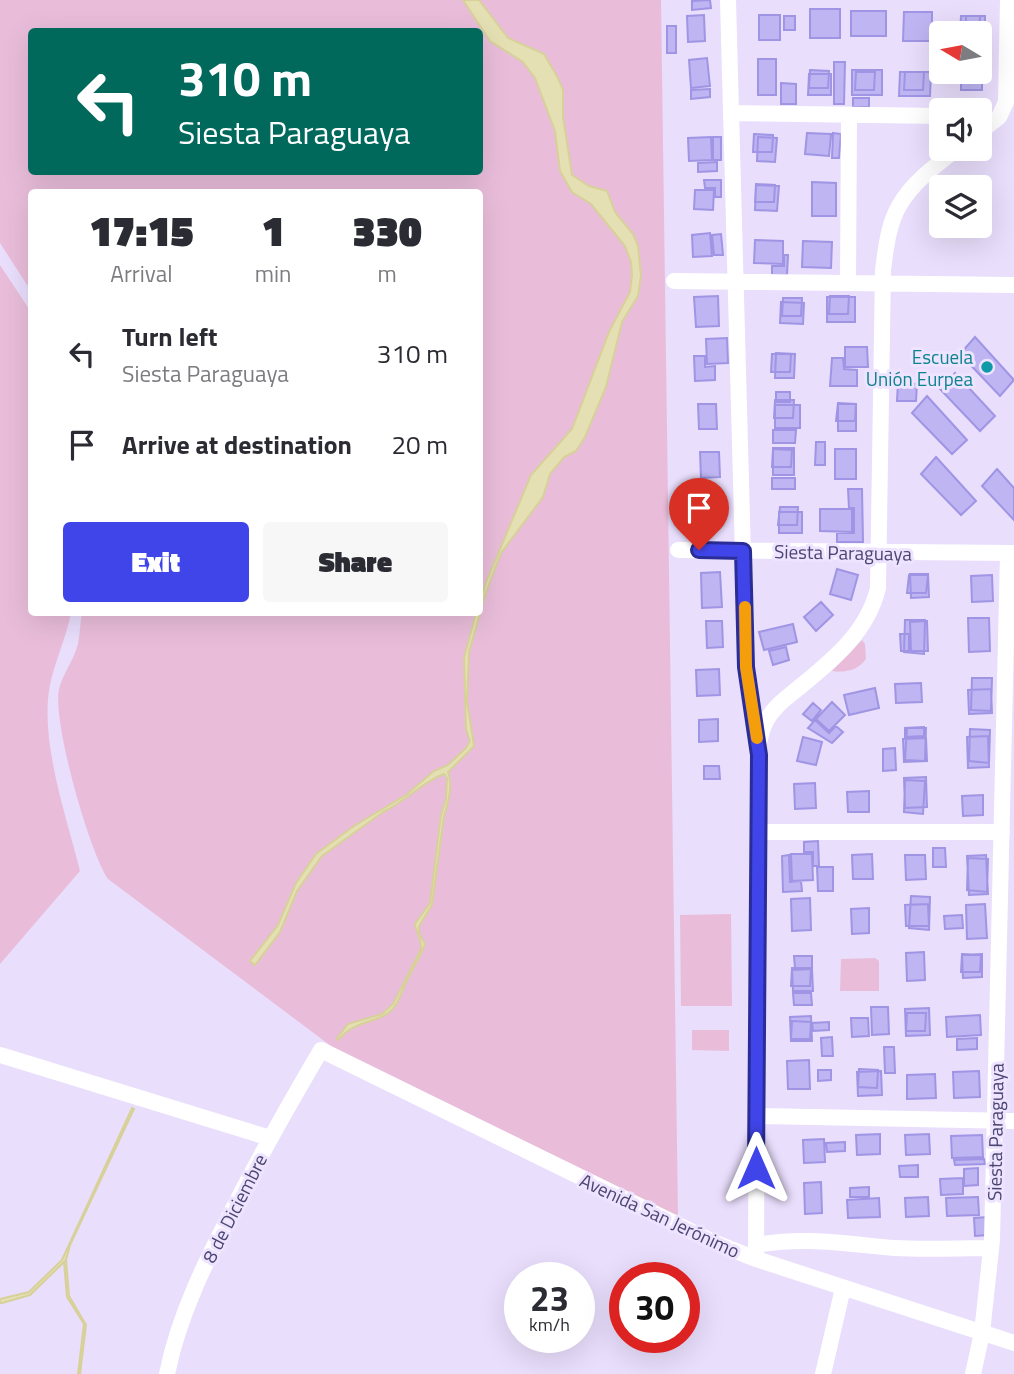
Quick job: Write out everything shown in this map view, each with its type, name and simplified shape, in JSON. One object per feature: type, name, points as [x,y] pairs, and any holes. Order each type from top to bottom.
[{"type":"street","points":[[728,0],[746,667],[758,747],[756,1252],[800,1239],[847,1241],[896,1248],[991,1248]]},
{"type":"street","points":[[1006,117],[1008,0]]},
{"type":"street","points":[[731,113],[929,116]]},
{"type":"street","points":[[848,283],[849,115]]},
{"type":"street","points":[[758,747],[762,729],[775,709],[852,641],[868,617],[878,588],[883,283],[888,236],[899,206],[942,161]]},
{"type":"street","points":[[674,281],[1014,285]]},
{"type":"street","name":"Siesta Paraguaya","points":[[678,550],[1011,553],[991,1248],[982,1333],[973,1374]]},
{"type":"street","points":[[758,832],[1002,832]]},
{"type":"street","name":"8 de Diciembre","points":[[167,1374],[185,1310],[216,1241],[270,1138],[321,1050]]},
{"type":"street","name":"Avenida San Jerónimo","points":[[321,1050],[713,1242],[756,1252],[843,1288],[1014,1343]]},
{"type":"street","points":[[0,1055],[270,1138]]},
{"type":"street","points":[[757,1116],[1014,1121]]},
{"type":"street","points":[[823,1374],[843,1288]]},
{"type":"shaded area","points":[[0,0],[661,0],[678,1216],[335,1049],[108,879],[91,842],[66,756],[58,705],[59,689],[78,644],[82,616],[483,616],[483,189],[28,189],[28,286],[0,243]]},
{"type":"shaded area","points":[[463,0],[479,0],[508,38],[544,54],[563,90],[563,117],[572,175],[589,186],[607,191],[615,212],[633,234],[638,246],[641,276],[638,296],[622,322],[606,387],[585,437],[576,451],[564,457],[550,474],[543,497],[501,553],[483,603],[487,580],[531,475],[572,429],[609,332],[630,292],[632,275],[625,246],[591,204],[572,192],[560,171],[555,131],[535,78],[523,62],[490,41]]},
{"type":"shaded area","points":[[0,265],[28,307],[28,616],[70,616],[50,685],[48,730],[56,779],[80,871],[0,964]]},
{"type":"shaded area","points":[[475,616],[479,616],[469,652],[467,701],[474,746],[448,772],[449,794],[432,905],[419,926],[419,933],[425,944],[392,1010],[352,1028],[338,1040],[348,1024],[382,1014],[393,1004],[421,949],[415,924],[430,903],[441,815],[446,799],[447,778],[444,774],[383,812],[322,856],[297,891],[280,932],[255,965],[250,961],[278,925],[296,883],[316,854],[354,826],[406,795],[434,771],[448,765],[466,748],[470,741],[466,729],[464,658]]},
{"type":"shaded area","points":[[862,640],[865,644],[866,659],[863,663],[851,670],[832,671]]},
{"type":"shaded area","points":[[731,914],[732,1006],[681,1006],[680,915]]},
{"type":"shaded area","points":[[875,958],[879,961],[879,991],[840,991],[841,959]]},
{"type":"shaded area","points":[[692,1030],[729,1030],[729,1051],[692,1050]]},
{"type":"shaded area","points":[[132,1108],[134,1109],[70,1245],[66,1260],[69,1296],[86,1325],[78,1374],[84,1324],[67,1297],[64,1262],[30,1295],[2,1303],[0,1299],[29,1292],[62,1260]]},
{"type":"building","points":[[710,0],[711,8],[692,10],[692,1]]},
{"type":"building","points":[[810,9],[840,9],[840,38],[810,38]]},
{"type":"building","points":[[851,11],[886,11],[886,36],[851,36]]},
{"type":"building","points":[[904,12],[932,12],[929,41],[903,41]]},
{"type":"building","points":[[704,15],[705,41],[688,42],[687,16]]},
{"type":"building","points":[[759,15],[780,15],[780,40],[759,40]]},
{"type":"building","points":[[784,16],[795,16],[795,30],[784,30]]},
{"type":"building","points":[[961,16],[980,16],[980,21],[961,21]]},
{"type":"building","points":[[966,16],[985,16],[985,21],[966,21]]},
{"type":"building","points":[[667,26],[676,26],[676,53],[667,53]]},
{"type":"building","points":[[707,58],[710,86],[691,88],[689,60]]},
{"type":"building","points":[[758,59],[776,59],[776,95],[758,95]]},
{"type":"building","points":[[834,62],[845,62],[844,104],[834,104]]},
{"type":"building","points":[[810,70],[829,71],[828,88],[809,88]]},
{"type":"building","points":[[852,70],[882,70],[882,95],[852,95]]},
{"type":"building","points":[[856,72],[875,72],[874,90],[855,90]]},
{"type":"building","points":[[900,72],[929,72],[930,96],[899,96]]},
{"type":"building","points":[[905,72],[924,72],[923,90],[904,90]]},
{"type":"building","points":[[809,74],[831,74],[831,95],[808,95]]},
{"type":"building","points":[[781,83],[796,84],[796,104],[781,104]]},
{"type":"building","points":[[961,84],[982,84],[982,90],[961,90]]},
{"type":"building","points":[[710,89],[710,97],[691,99],[691,90]]},
{"type":"building","points":[[853,98],[869,98],[869,107],[853,107]]},
{"type":"building","points":[[807,133],[831,134],[829,156],[805,154]]},
{"type":"building","points":[[833,133],[841,134],[839,158],[832,158]]},
{"type":"building","points":[[754,134],[773,135],[772,152],[753,152]]},
{"type":"building","points":[[711,137],[712,160],[689,161],[688,138]]},
{"type":"building","points":[[713,137],[721,137],[721,160],[713,160]]},
{"type":"building","points":[[758,137],[777,138],[775,162],[757,161]]},
{"type":"building","points":[[717,162],[717,171],[698,172],[698,163]]},
{"type":"building","points":[[704,180],[721,180],[721,197],[715,197],[715,188],[705,188]]},
{"type":"building","points":[[812,182],[836,183],[836,216],[812,216]]},
{"type":"building","points":[[756,184],[775,185],[774,202],[755,202]]},
{"type":"building","points":[[756,185],[779,186],[777,211],[755,210]]},
{"type":"building","points":[[695,190],[714,190],[713,210],[694,209]]},
{"type":"building","points":[[710,233],[712,256],[693,257],[692,235]]},
{"type":"building","points":[[721,234],[723,255],[714,255],[712,235]]},
{"type":"building","points":[[755,240],[783,241],[783,264],[754,263]]},
{"type":"building","points":[[803,241],[832,242],[831,268],[802,267]]},
{"type":"building","points":[[784,255],[788,255],[787,275],[772,275],[772,266],[784,266]]},
{"type":"building","points":[[718,296],[719,326],[696,327],[694,297]]},
{"type":"building","points":[[830,296],[849,296],[848,314],[829,314]]},
{"type":"building","points":[[827,297],[855,297],[855,322],[827,322]]},
{"type":"building","points":[[783,298],[802,298],[801,316],[782,316]]},
{"type":"building","points":[[781,302],[804,303],[803,324],[780,323]]},
{"type":"building","name":"Escuela Unión Eurpea","points":[[975,337],[1014,380],[1000,396],[960,354]]},
{"type":"building","points":[[727,338],[728,363],[707,364],[706,339]]},
{"type":"building","points":[[845,347],[867,347],[868,367],[845,367]]},
{"type":"building","points":[[776,353],[795,354],[794,378],[775,378]]},
{"type":"building","points":[[772,354],[791,354],[790,372],[771,372]]},
{"type":"building","points":[[694,356],[705,356],[705,367],[715,366],[715,380],[695,381]]},
{"type":"building","points":[[832,358],[843,358],[844,369],[857,370],[857,386],[830,386]]},
{"type":"building","name":"Escuela Unión Eurpea","points":[[955,373],[995,416],[980,431],[940,389]]},
{"type":"building","points":[[898,383],[917,384],[916,401],[897,401]]},
{"type":"building","points":[[776,392],[790,392],[790,402],[776,402]]},
{"type":"building","name":"Escuela Unión Eurpea","points":[[927,396],[967,440],[952,454],[912,413]]},
{"type":"building","points":[[775,400],[794,400],[793,418],[774,418]]},
{"type":"building","points":[[838,403],[856,404],[855,421],[836,421]]},
{"type":"building","points":[[698,404],[716,404],[717,429],[699,429]]},
{"type":"building","points":[[838,404],[856,404],[856,431],[838,431]]},
{"type":"building","points":[[775,405],[800,405],[800,428],[775,428]]},
{"type":"building","points":[[773,430],[796,430],[795,443],[773,443]]},
{"type":"building","points":[[816,442],[825,442],[825,465],[815,465]]},
{"type":"building","points":[[773,448],[794,448],[794,475],[773,475]]},
{"type":"building","points":[[773,449],[792,450],[791,467],[772,467]]},
{"type":"building","points":[[835,449],[856,449],[856,479],[835,479]]},
{"type":"building","points":[[700,452],[719,452],[720,477],[701,478]]},
{"type":"building","points":[[936,457],[976,501],[961,515],[921,474]]},
{"type":"building","points":[[997,469],[1014,488],[1014,520],[982,486]]},
{"type":"building","points":[[772,478],[795,478],[795,489],[772,489]]},
{"type":"building","points":[[848,489],[862,489],[863,542],[837,542],[837,533],[854,533],[854,508],[849,508]]},
{"type":"building","points":[[718,501],[719,526],[700,527],[699,502]]},
{"type":"building","points":[[780,507],[798,507],[797,525],[778,525]]},
{"type":"building","points":[[820,509],[852,509],[852,532],[820,531]]},
{"type":"building","points":[[779,512],[802,512],[802,533],[779,533]]},
{"type":"building","points":[[837,569],[858,575],[851,600],[830,594]]},
{"type":"building","points":[[720,572],[722,607],[702,608],[701,573]]},
{"type":"building","points":[[910,574],[928,574],[929,597],[911,598]]},
{"type":"building","points":[[909,575],[928,575],[926,593],[907,593]]},
{"type":"building","points":[[992,575],[993,601],[972,602],[971,576]]},
{"type":"building","points":[[821,602],[833,615],[816,631],[804,617]]},
{"type":"building","points":[[968,618],[989,618],[990,651],[969,652]]},
{"type":"building","points":[[905,620],[925,620],[924,654],[904,652]]},
{"type":"building","points":[[706,621],[722,621],[723,647],[707,648]]},
{"type":"building","points":[[927,621],[928,651],[911,651],[910,622]]},
{"type":"building","points":[[793,624],[797,642],[764,650],[759,632]]},
{"type":"building","points":[[900,634],[909,634],[909,651],[901,651]]},
{"type":"building","points":[[786,647],[789,660],[773,665],[769,651]]},
{"type":"building","points":[[719,669],[720,695],[697,696],[696,670]]},
{"type":"building","points":[[972,678],[992,678],[991,711],[971,710]]},
{"type":"building","points":[[921,683],[922,702],[896,703],[895,684]]},
{"type":"building","points":[[875,688],[879,708],[849,715],[844,695]]},
{"type":"building","points":[[991,689],[992,713],[969,714],[968,690]]},
{"type":"building","points":[[832,702],[845,715],[829,731],[816,719]]},
{"type":"building","points":[[813,703],[821,710],[812,721],[803,714]]},
{"type":"building","points":[[718,719],[718,741],[699,742],[699,720]]},
{"type":"building","points":[[815,720],[829,733],[836,726],[843,732],[832,743],[808,728]]},
{"type":"building","points":[[924,727],[924,736],[905,737],[905,728]]},
{"type":"building","points":[[907,728],[926,728],[925,761],[905,760]]},
{"type":"building","points":[[970,729],[990,730],[989,763],[969,761]]},
{"type":"building","points":[[988,736],[989,767],[968,768],[967,737]]},
{"type":"building","points":[[803,737],[822,742],[816,765],[797,761]]},
{"type":"building","points":[[926,738],[927,761],[904,762],[903,739]]},
{"type":"building","points":[[895,748],[896,770],[883,771],[883,749]]},
{"type":"building","points":[[704,766],[719,766],[720,779],[704,779]]},
{"type":"building","points":[[926,777],[927,807],[905,808],[904,778]]},
{"type":"building","points":[[905,780],[925,781],[923,814],[904,812]]},
{"type":"building","points":[[815,783],[816,808],[795,809],[794,784]]},
{"type":"building","points":[[869,791],[869,812],[848,812],[847,792]]},
{"type":"building","points":[[983,795],[983,815],[963,816],[962,796]]},
{"type":"building","points":[[818,841],[819,866],[813,866],[813,852],[804,852],[804,842]]},
{"type":"building","points":[[933,848],[945,848],[946,867],[933,867]]},
{"type":"building","points":[[791,854],[812,854],[813,880],[792,881]]},
{"type":"building","points":[[872,854],[873,879],[853,879],[852,855]]},
{"type":"building","points":[[789,855],[790,882],[801,881],[802,891],[783,892],[782,856]]},
{"type":"building","points":[[905,855],[925,855],[926,879],[906,880]]},
{"type":"building","points":[[986,855],[988,894],[969,895],[967,856]]},
{"type":"building","points":[[968,858],[988,859],[987,892],[967,890]]},
{"type":"building","points":[[817,867],[833,867],[833,891],[818,891]]},
{"type":"building","points":[[911,896],[930,897],[929,930],[909,928]]},
{"type":"building","points":[[810,898],[811,930],[792,931],[791,899]]},
{"type":"building","points":[[928,904],[929,926],[906,926],[905,905]]},
{"type":"building","points":[[985,904],[987,938],[967,939],[966,905]]},
{"type":"building","points":[[869,908],[869,933],[852,934],[851,909]]},
{"type":"building","points":[[962,915],[963,928],[945,929],[944,916]]},
{"type":"building","points":[[924,952],[925,980],[907,981],[906,953]]},
{"type":"building","points":[[962,954],[981,955],[980,972],[961,972]]},
{"type":"building","points":[[982,954],[982,977],[963,978],[962,955]]},
{"type":"building","points":[[794,956],[812,956],[812,968],[795,968]]},
{"type":"building","points":[[792,968],[811,968],[810,986],[791,986]]},
{"type":"building","points":[[812,969],[813,991],[793,991],[792,970]]},
{"type":"building","points":[[793,993],[811,993],[812,1005],[794,1005]]},
{"type":"building","points":[[871,1007],[888,1007],[889,1034],[872,1035]]},
{"type":"building","points":[[929,1008],[930,1035],[906,1036],[905,1009]]},
{"type":"building","points":[[907,1013],[926,1013],[925,1031],[906,1031]]},
{"type":"building","points":[[980,1015],[981,1035],[947,1037],[946,1017]]},
{"type":"building","points":[[811,1016],[812,1041],[791,1041],[790,1017]]},
{"type":"building","points":[[851,1018],[868,1018],[869,1036],[852,1037]]},
{"type":"building","points":[[792,1021],[811,1022],[810,1039],[791,1039]]},
{"type":"building","points":[[829,1022],[829,1030],[813,1031],[812,1023]]},
{"type":"building","points":[[832,1037],[833,1056],[822,1056],[821,1038]]},
{"type":"building","points":[[977,1038],[977,1049],[957,1050],[957,1039]]},
{"type":"building","points":[[884,1047],[894,1047],[895,1073],[885,1073]]},
{"type":"building","points":[[809,1060],[810,1089],[788,1089],[787,1061]]},
{"type":"building","points":[[859,1069],[878,1070],[877,1088],[858,1087]]},
{"type":"building","points":[[818,1070],[831,1070],[831,1080],[818,1081]]},
{"type":"building","points":[[881,1071],[882,1095],[858,1096],[857,1072]]},
{"type":"building","points":[[979,1071],[980,1097],[954,1098],[953,1072]]},
{"type":"building","points":[[935,1074],[936,1098],[907,1099],[907,1075]]},
{"type":"building","points":[[880,1134],[880,1154],[857,1155],[856,1135]]},
{"type":"building","points":[[929,1134],[930,1154],[906,1155],[905,1135]]},
{"type":"building","points":[[982,1135],[983,1157],[952,1158],[951,1136]]},
{"type":"building","points":[[824,1139],[825,1162],[804,1163],[803,1140]]},
{"type":"building","points":[[845,1142],[845,1151],[827,1152],[826,1143]]},
{"type":"building","points":[[984,1159],[985,1164],[955,1165],[954,1160]]},
{"type":"building","points":[[918,1165],[918,1177],[900,1177],[899,1166]]},
{"type":"building","points":[[978,1168],[978,1185],[964,1186],[964,1169]]},
{"type":"building","points":[[963,1178],[963,1194],[941,1195],[940,1179]]},
{"type":"building","points":[[821,1182],[822,1213],[805,1214],[804,1183]]},
{"type":"building","points":[[869,1187],[869,1197],[850,1197],[850,1188]]},
{"type":"building","points":[[928,1197],[929,1216],[906,1217],[905,1198]]},
{"type":"building","points":[[978,1197],[979,1215],[947,1216],[946,1198]]},
{"type":"building","points":[[879,1198],[880,1217],[848,1218],[847,1200]]},
{"type":"building","points":[[988,1217],[988,1235],[975,1236],[974,1218]]},
{"type":"slow traffic","points":[[745,607],[746,667],[757,738]]},
{"type":"place","name":"Escuela Unión Eurpea","points":[[987,367]]},
{"type":"route","points":[[699,550],[743,551],[746,667],[759,755],[756,1168]]}]
